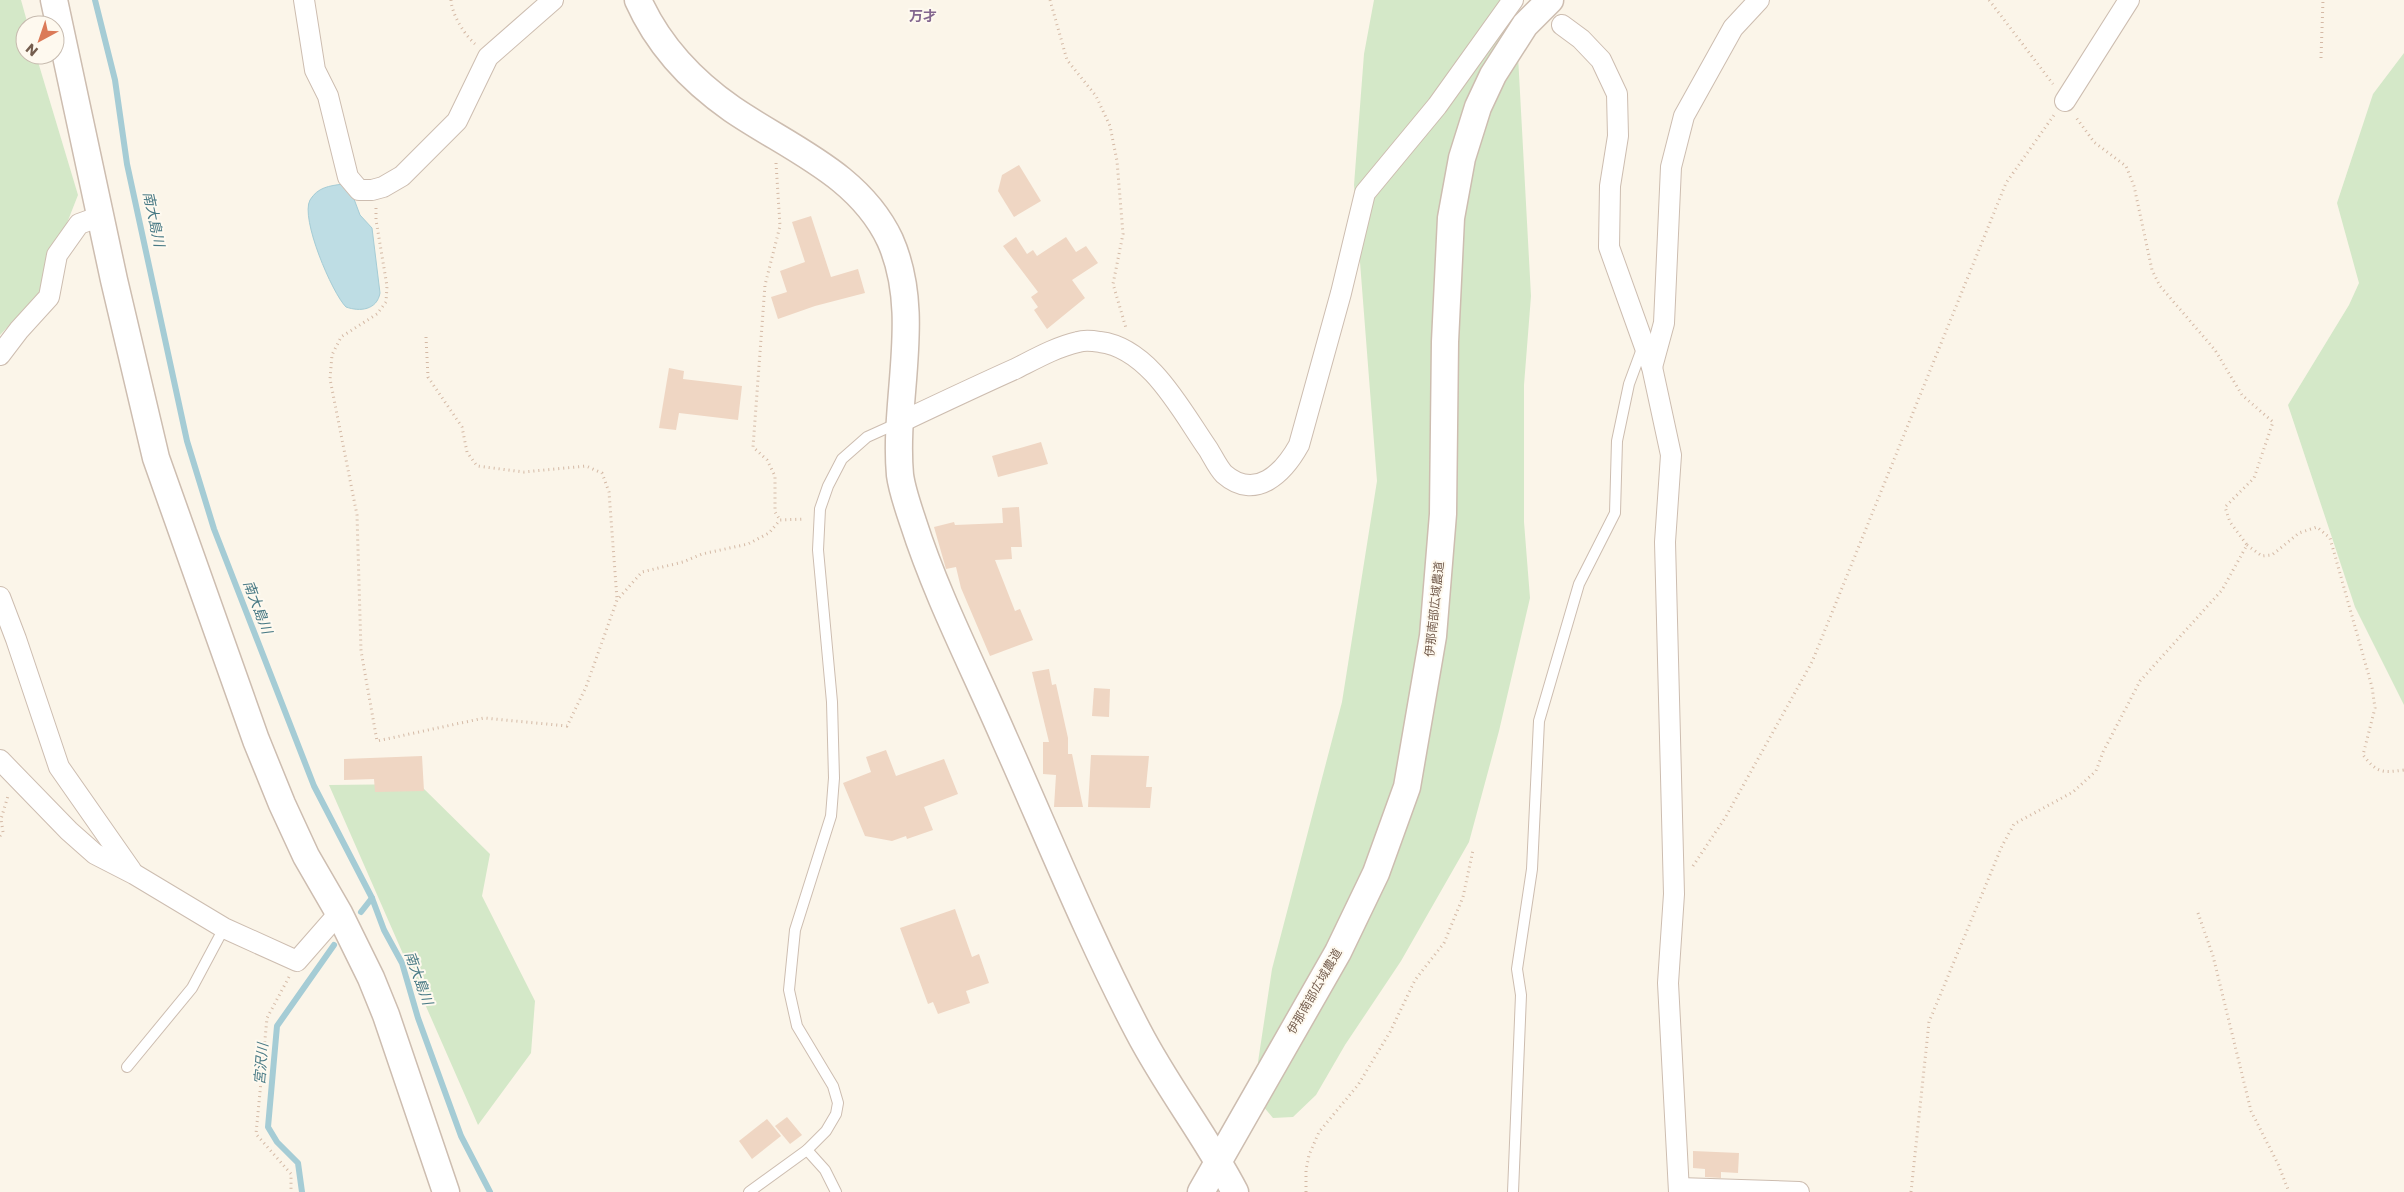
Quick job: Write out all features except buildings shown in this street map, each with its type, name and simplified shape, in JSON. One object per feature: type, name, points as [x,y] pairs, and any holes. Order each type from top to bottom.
[{"type":"street","points":[[54,0],[156,458],[256,740],[306,856],[339,913],[371,978],[386,1015],[446,1192]]},
{"type":"street","points":[[304,0],[316,70],[328,96],[348,177],[359,190],[372,190],[383,187],[402,176],[457,121],[488,57],[553,0]]},
{"type":"street","points":[[638,0],[650,26],[671,54],[700,84],[731,108],[823,165],[848,184],[876,214],[891,244],[901,278],[906,317],[900,476],[913,522],[935,582],[1068,883],[1139,1033],[1219,1162],[1235,1192]]},
{"type":"street","points":[[901,422],[1053,351],[1079,341],[1103,342],[1134,355],[1145,363],[1163,383],[1224,474],[1243,484],[1258,485],[1278,475],[1290,462],[1299,445],[1341,293],[1365,193],[1437,106],[1514,0]]},
{"type":"street","name":"伊那南部広域農道","points":[[1201,1192],[1342,943],[1376,873],[1407,787],[1433,636],[1443,514],[1445,342],[1451,218],[1457,184],[1462,158],[1478,107],[1493,75],[1525,25],[1550,0]]},
{"type":"street","points":[[1652,367],[1664,323],[1671,166],[1684,116],[1732,28],[1759,0]]},
{"type":"street","points":[[2065,101],[2129,0]]},
{"type":"street","points":[[1562,25],[1581,39],[1600,60],[1617,94],[1618,136],[1610,186],[1609,247],[1652,367],[1671,455],[1664,542],[1674,894],[1668,983],[1679,1190],[1799,1192]]},
{"type":"street","points":[[0,356],[19,330],[49,297],[57,255],[79,224],[101,216]]},
{"type":"street","points":[[0,597],[60,767],[134,874]]},
{"type":"street","points":[[7,767],[69,831],[95,854],[134,874],[224,928],[297,961],[339,913]]},
{"type":"lane","points":[[1513,1192],[1521,995],[1517,969],[1532,869],[1539,720],[1579,584],[1615,513],[1617,441],[1629,384],[1644,344]]},
{"type":"lane","points":[[749,1192],[807,1150],[826,1131],[836,1114],[838,1103],[833,1086],[796,1026],[789,990],[795,930],[831,816],[834,778],[832,702],[818,550],[820,518],[828,486],[842,459],[867,437],[901,422]]},
{"type":"lane","points":[[127,1067],[192,988],[224,928]]},
{"type":"lane","points":[[807,1150],[825,1170],[836,1192]]},
{"type":"path","points":[[451,0],[452,7],[467,36],[488,57]]},
{"type":"path","points":[[1050,0],[1067,60],[1096,96],[1110,126],[1117,161],[1123,225],[1113,284],[1134,355]]},
{"type":"path","points":[[1990,0],[2094,142],[2126,166],[2134,186],[2152,270],[2160,286],[2215,350],[2242,395],[2273,422],[2254,478],[2225,507],[2230,522],[2247,545],[2262,556],[2272,555],[2299,533],[2317,526],[2330,538],[2372,687],[2375,708],[2364,755],[2373,768],[2385,772],[2404,770]]},
{"type":"path","points":[[2321,58],[2323,0]]},
{"type":"path","points":[[1674,894],[1725,818],[1812,662],[2006,183],[2065,101]]},
{"type":"path","points":[[773,135],[779,188],[780,226],[765,285],[753,447],[767,460],[775,476],[775,512],[780,520]]},
{"type":"path","points":[[383,187],[376,201],[376,220],[387,286],[386,302],[377,314],[341,337],[332,355],[330,379],[357,516],[361,651],[377,741],[484,718],[567,726],[586,686],[617,600],[642,572],[683,562],[702,554],[748,544],[770,533],[780,520],[820,518]]},
{"type":"path","points":[[426,337],[428,378],[462,427],[467,452],[477,466],[524,472],[586,466],[602,472],[609,492],[617,600]]},
{"type":"path","points":[[1911,1192],[1929,1022],[2002,846],[2014,824],[2073,792],[2096,771],[2140,681],[2222,590],[2247,545]]},
{"type":"path","points":[[0,836],[3,832],[1,819],[7,767]]},
{"type":"path","points":[[1306,1192],[1306,1170],[1309,1155],[1319,1132],[1358,1085],[1390,1032],[1415,980],[1444,943],[1463,897],[1473,850]]},
{"type":"path","points":[[2198,913],[2213,956],[2251,1111],[2278,1164],[2289,1192]]},
{"type":"path","points":[[291,1192],[291,1174],[256,1134],[267,1018],[297,961]]},
{"type":"green space","points":[[0,0],[21,0],[25,15],[15,15],[15,65],[39,65],[78,195],[40,292],[0,335]]},
{"type":"green space","points":[[1374,0],[1515,0],[1531,296],[1524,385],[1524,522],[1530,598],[1499,731],[1469,842],[1401,961],[1345,1045],[1316,1095],[1293,1117],[1273,1118],[1262,1105],[1258,1062],[1272,969],[1342,702],[1377,481],[1354,185],[1364,54]]},
{"type":"green space","points":[[2404,53],[2404,705],[2355,607],[2288,405],[2349,305],[2359,283],[2337,203],[2373,94]]},
{"type":"green space","points":[[419,784],[490,854],[482,896],[535,1001],[531,1053],[478,1125],[329,785]]},
{"type":"water","points":[[343,184],[351,191],[360,215],[372,228],[380,293],[372,306],[362,309],[346,307],[340,299],[319,255],[309,222],[308,209],[313,196],[324,188]]},
{"type":"waterway","name":"南大島川","points":[[95,0],[115,80],[127,164],[187,441],[214,529],[314,786],[372,898],[384,930],[402,963],[418,1018],[461,1136],[490,1192]]},
{"type":"waterway","name":"宮沢川","points":[[361,912],[372,898]]},
{"type":"waterway","name":"宮沢川","points":[[302,1192],[298,1163],[277,1142],[268,1127],[277,1026],[334,945]]},
{"type":"district","name":"万才","points":[[923,16]]}]
